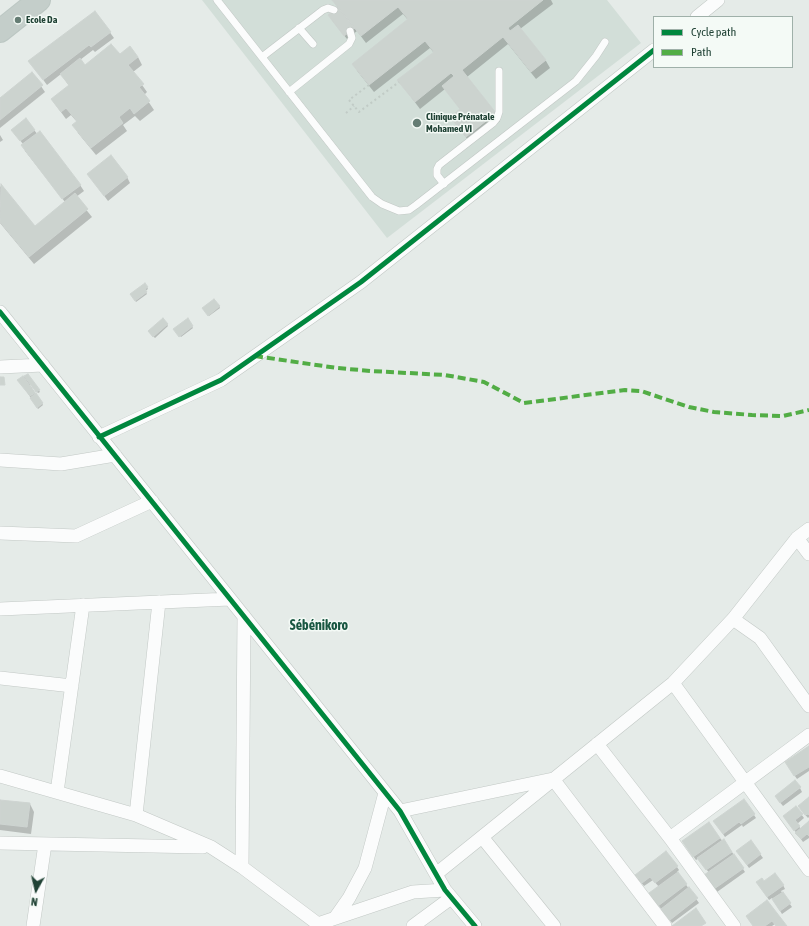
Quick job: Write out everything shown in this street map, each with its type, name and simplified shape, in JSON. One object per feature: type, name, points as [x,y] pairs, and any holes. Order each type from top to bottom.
[{"type":"highway","points":[[0,15],[19,0]]},
{"type":"highway","points":[[0,31],[39,0]]},
{"type":"street","points":[[698,16],[718,0]]},
{"type":"street","points":[[99,437],[227,376],[361,282],[653,51]]},
{"type":"street","points":[[0,312],[400,811],[448,894],[475,926]]},
{"type":"street","points":[[0,367],[43,365]]},
{"type":"street","points":[[0,460],[61,464],[115,455]]},
{"type":"street","points":[[0,533],[76,536],[152,501]]},
{"type":"street","points":[[436,874],[674,683],[733,619],[797,538],[809,529]]},
{"type":"street","points":[[797,538],[809,554]]},
{"type":"street","points":[[0,609],[230,599]]},
{"type":"street","points":[[136,815],[159,602]]},
{"type":"street","points":[[57,792],[83,605]]},
{"type":"street","points":[[242,867],[244,616]]},
{"type":"street","points":[[733,619],[760,638],[809,706]]},
{"type":"street","points":[[0,678],[72,686]]},
{"type":"street","points":[[674,683],[809,870]]},
{"type":"street","points":[[670,838],[809,735]]},
{"type":"street","points":[[597,744],[670,838],[734,926]]},
{"type":"street","points":[[0,776],[136,815],[211,847],[242,867],[317,925],[413,892],[448,894]]},
{"type":"street","points":[[400,811],[553,779]]},
{"type":"street","points":[[553,779],[665,926]]},
{"type":"street","points":[[335,918],[349,898],[365,868],[385,793]]},
{"type":"street","points":[[482,837],[554,926]]},
{"type":"street","points":[[0,843],[211,847]]},
{"type":"street","points":[[33,926],[45,844]]},
{"type":"street","points":[[413,926],[448,894]]},
{"type":"lane","points":[[217,0],[372,197],[382,204],[399,211],[409,210],[576,81],[605,42]]},
{"type":"lane","points":[[262,57],[323,10],[328,8],[334,10]]},
{"type":"lane","points":[[299,28],[312,44]]},
{"type":"lane","points":[[289,92],[349,44],[352,38],[350,31]]},
{"type":"lane","points":[[444,184],[437,174],[439,165],[493,123],[497,118],[499,112],[499,71]]},
{"type":"path","points":[[369,85],[349,100],[359,112],[399,82]]},
{"type":"path","points":[[346,114],[354,106]]},
{"type":"shaded area","name":"Clinique Prénatale Mohamed VI","points":[[202,0],[607,0],[641,43],[387,238]]},
{"type":"building","points":[[332,0],[543,0],[508,28],[510,31],[518,25],[546,60],[531,72],[503,37],[462,70],[496,113],[466,137],[450,117],[460,109],[442,86],[454,76],[451,73],[415,102],[397,80],[434,52],[425,41],[369,85],[352,64],[408,19],[398,7],[361,36]]},
{"type":"building","points":[[338,7],[355,28],[344,36],[328,15]]},
{"type":"building","points":[[95,11],[111,32],[91,47],[89,45],[43,80],[28,61]]},
{"type":"building","points":[[111,44],[120,54],[130,46],[138,57],[128,65],[144,84],[139,87],[150,101],[134,114],[130,108],[119,117],[123,123],[91,148],[72,125],[77,121],[66,108],[61,112],[51,99],[69,85],[60,74],[80,58],[85,65]]},
{"type":"building","points":[[32,72],[43,85],[0,120],[0,98]]},
{"type":"building","points":[[26,118],[35,130],[20,141],[11,130]]},
{"type":"building","points":[[40,131],[81,185],[62,199],[21,145]]},
{"type":"building","points":[[111,155],[128,177],[104,196],[87,174]]},
{"type":"building","points":[[1,184],[35,226],[75,193],[88,209],[29,257],[0,222]]},
{"type":"building","points":[[145,283],[148,287],[145,289],[147,292],[135,301],[130,294]]},
{"type":"building","points":[[214,299],[220,306],[208,316],[202,308]]},
{"type":"building","points":[[163,318],[168,324],[153,337],[148,331]]},
{"type":"building","points":[[188,318],[193,326],[179,337],[173,329]]},
{"type":"building","points":[[28,374],[40,390],[36,392],[24,376]]},
{"type":"building","points":[[23,376],[35,393],[30,396],[17,380]]},
{"type":"building","points":[[0,377],[4,377],[5,385],[0,385]]},
{"type":"building","points":[[36,393],[43,403],[37,408],[30,398]]},
{"type":"building","points":[[809,746],[809,767],[794,776],[785,762]]},
{"type":"building","points":[[795,780],[801,787],[780,803],[775,796]]},
{"type":"building","points":[[809,797],[809,815],[805,815],[798,806]]},
{"type":"building","points":[[744,799],[755,814],[741,824],[739,822],[723,834],[713,821]]},
{"type":"building","points":[[0,800],[30,803],[27,827],[0,824]]},
{"type":"building","points":[[796,806],[803,814],[795,820],[800,826],[794,831],[783,816]]},
{"type":"building","points":[[809,821],[809,836],[807,834],[801,839],[795,833]]},
{"type":"building","points":[[709,822],[720,838],[693,857],[682,841]]},
{"type":"building","points":[[724,839],[732,852],[706,870],[697,858]]},
{"type":"building","points":[[751,840],[761,854],[747,865],[736,851]]},
{"type":"building","points":[[666,851],[678,866],[655,883],[650,877],[642,883],[635,875]]},
{"type":"building","points":[[734,854],[744,868],[714,889],[704,875]]},
{"type":"building","points":[[678,872],[687,884],[658,906],[649,893]]},
{"type":"building","points":[[775,873],[784,885],[767,897],[756,882],[762,878],[764,881]]},
{"type":"building","points":[[689,887],[698,898],[670,920],[661,909]]},
{"type":"building","points":[[783,892],[791,903],[780,911],[772,899]]},
{"type":"building","points":[[767,900],[787,926],[776,926],[772,921],[765,926],[753,926],[746,916]]},
{"type":"building","points":[[696,908],[706,923],[701,926],[672,926]]},
{"type":"marked path","points":[[255,356],[337,368],[445,375],[484,382],[524,403],[625,390],[641,391],[689,407],[714,412],[783,416],[809,410]]},
{"type":"cycle path","points":[[99,437],[221,380],[361,282],[653,51]]},
{"type":"cycle path","points":[[0,312],[400,811],[445,890],[475,926]]},
{"type":"place","name":"Ecole Da","points":[[18,20]]},
{"type":"place","name":"Clinique Prénatale Mohamed VI","points":[[417,123]]},
{"type":"district","name":"Sébénikoro","points":[[319,626]]}]
